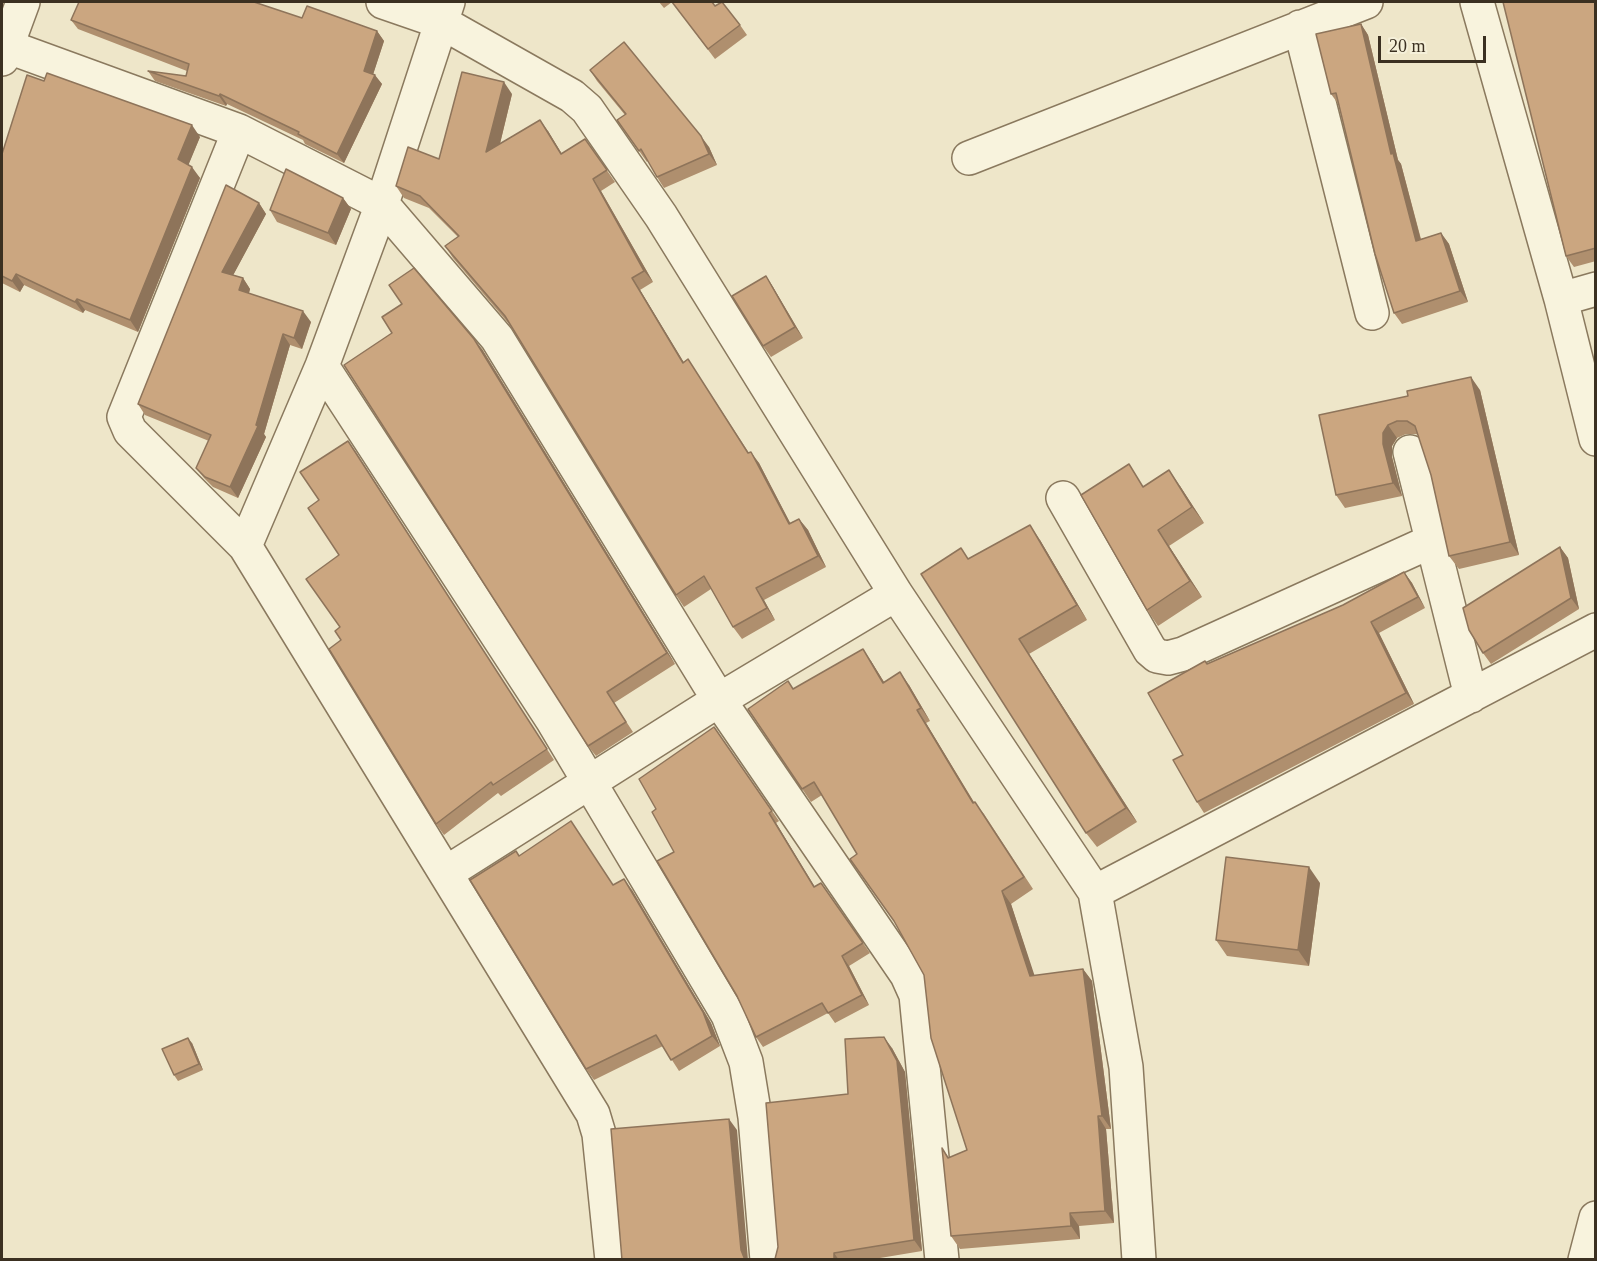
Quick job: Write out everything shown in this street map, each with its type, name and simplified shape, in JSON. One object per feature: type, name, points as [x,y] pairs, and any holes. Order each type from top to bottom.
[{"type":"street","points":[[23,2],[4,53],[239,131],[382,204],[497,338],[719,700],[907,975],[916,995],[942,1260]]},
{"type":"street","points":[[383,2],[445,12],[572,96],[587,109],[661,216],[896,594],[1095,892],[1126,1067],[1139,1260]]},
{"type":"street","points":[[969,158],[1366,2]]},
{"type":"street","points":[[1477,2],[1561,299],[1596,439]]},
{"type":"street","points":[[245,546],[322,366],[382,204],[445,12]]},
{"type":"street","points":[[1300,27],[1372,313]]},
{"type":"street","points":[[239,131],[124,417],[130,431],[245,546],[593,1114],[599,1134],[612,1260]]},
{"type":"street","points":[[1561,299],[1596,289]]},
{"type":"street","points":[[322,366],[553,721],[728,1015],[746,1062],[755,1117],[767,1260]]},
{"type":"street","points":[[1410,452],[1470,696]]},
{"type":"street","points":[[1063,498],[1150,650],[1156,656],[1168,658],[1183,654],[1432,541]]},
{"type":"street","points":[[446,873],[719,700],[896,594]]},
{"type":"street","points":[[1095,892],[1596,630]]},
{"type":"street","points":[[1585,1260],[1596,1218]]},
{"type":"building","points":[[79,2],[254,2],[302,18],[307,6],[377,31],[364,71],[375,75],[337,154],[298,134],[299,132],[220,94],[219,96],[148,71],[186,76],[189,64],[71,20]]},
{"type":"building","points":[[672,2],[712,2],[715,6],[722,2],[740,25],[708,49]]},
{"type":"building","points":[[1503,2],[1596,2],[1596,248],[1566,256]]},
{"type":"building","points":[[1361,24],[1391,154],[1393,153],[1416,241],[1441,233],[1460,291],[1394,313],[1375,254],[1336,93],[1331,94],[1316,34]]},
{"type":"building","points":[[624,42],[701,136],[709,154],[657,177],[641,149],[639,151],[617,120],[626,114],[590,70]]},
{"type":"building","points":[[462,72],[504,82],[486,152],[540,120],[561,154],[585,139],[607,170],[593,179],[644,271],[632,278],[683,363],[688,359],[748,453],[751,452],[789,524],[799,519],[818,556],[756,588],[767,608],[733,627],[704,576],[676,595],[505,316],[445,246],[459,236],[420,196],[396,186],[408,147],[439,159]]},
{"type":"building","points":[[47,73],[192,125],[178,159],[192,167],[130,320],[77,299],[75,302],[16,274],[12,281],[2,276],[2,154],[27,75],[44,81]]},
{"type":"building","points":[[286,169],[343,198],[328,233],[270,210]]},
{"type":"building","points":[[226,185],[259,203],[222,272],[243,278],[239,290],[303,311],[294,338],[283,334],[256,425],[258,426],[230,487],[205,477],[196,468],[211,435],[138,404]]},
{"type":"building","points":[[414,268],[474,339],[667,653],[607,692],[626,722],[588,746],[344,365],[392,333],[382,317],[402,304],[389,285]]},
{"type":"building","points":[[766,276],[795,327],[763,346],[732,296]]},
{"type":"building","points":[[1471,377],[1510,542],[1449,556],[1431,475],[1415,426],[1407,421],[1397,421],[1388,425],[1383,433],[1383,444],[1393,483],[1336,495],[1319,415],[1408,396],[1407,391]]},
{"type":"building","points":[[348,441],[547,749],[493,785],[491,782],[436,824],[329,649],[341,640],[335,631],[340,627],[306,579],[339,555],[308,508],[319,500],[300,472]]},
{"type":"building","points":[[1129,464],[1143,487],[1169,470],[1192,507],[1158,530],[1190,581],[1147,610],[1081,495]]},
{"type":"building","points":[[1030,525],[1077,605],[1019,639],[1126,808],[1086,833],[921,574],[961,548],[968,559]]},
{"type":"building","points":[[1560,547],[1571,598],[1483,653],[1469,630],[1463,608]]},
{"type":"building","points":[[1404,572],[1418,597],[1371,622],[1406,693],[1197,802],[1173,760],[1183,755],[1148,693],[1205,661],[1207,664],[1343,605]]},
{"type":"building","points":[[863,649],[883,683],[900,672],[921,708],[917,710],[973,803],[975,802],[1024,877],[1002,891],[1030,976],[1083,969],[1102,1116],[1098,1116],[1105,1211],[1070,1213],[1071,1226],[951,1236],[942,1148],[948,1158],[967,1150],[931,1038],[924,975],[894,921],[850,859],[857,854],[814,782],[802,789],[748,709],[788,681],[793,689]]},
{"type":"building","points":[[714,727],[772,811],[769,813],[814,887],[821,883],[863,943],[842,956],[862,995],[828,1013],[822,1003],[756,1037],[737,996],[657,861],[674,852],[652,812],[656,809],[639,779]]},
{"type":"building","points":[[571,821],[613,885],[624,879],[703,1012],[712,1036],[671,1060],[656,1035],[586,1069],[470,880],[516,851],[519,856]]},
{"type":"building","points":[[1226,857],[1309,867],[1298,950],[1216,940]]},
{"type":"building","points":[[884,1037],[897,1061],[914,1240],[834,1253],[834,1259],[775,1259],[778,1247],[766,1103],[848,1094],[845,1039]]},
{"type":"building","points":[[188,1038],[199,1064],[174,1075],[162,1049]]},
{"type":"building","points":[[729,1119],[741,1250],[745,1260],[622,1260],[611,1129]]}]
